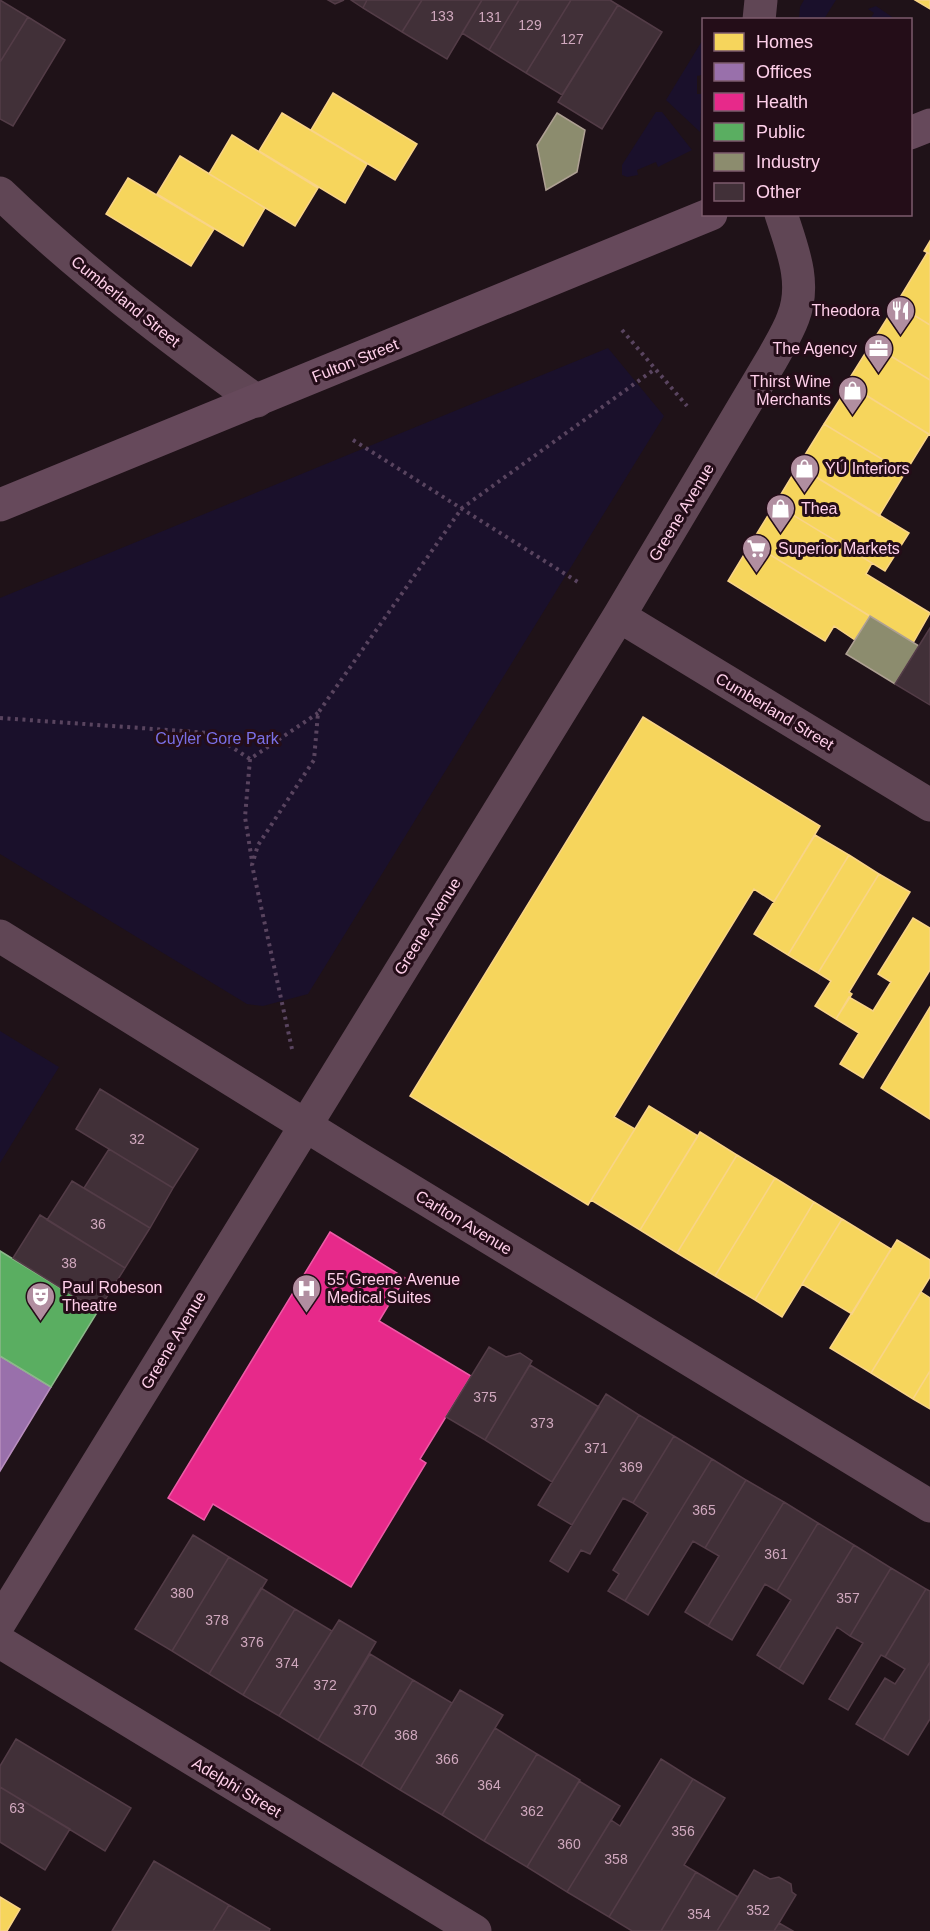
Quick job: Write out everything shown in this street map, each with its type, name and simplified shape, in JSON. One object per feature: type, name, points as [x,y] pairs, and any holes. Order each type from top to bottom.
[{"type":"main road","points":[[912,132],[930,125]]},
{"type":"main road","name":"Fulton Street","points":[[0,505],[706,216]]},
{"type":"street","name":"Cumberland Street","points":[[2,201],[178,343],[257,401]]},
{"type":"street","name":"Greene Avenue","points":[[0,1622],[619,616],[772,359],[793,318],[800,288],[796,258],[782,216]]},
{"type":"street","name":"Cumberland Street","points":[[619,616],[930,805]]},
{"type":"street","name":"Carlton Avenue","points":[[0,936],[304,1125],[930,1506]]},
{"type":"street","name":"Adelphi Street","points":[[0,1642],[475,1931]]},
{"type":"path","points":[[622,330],[687,406]]},
{"type":"path","points":[[250,759],[318,713],[462,508],[655,369]]},
{"type":"path","points":[[353,440],[581,584]]},
{"type":"path","points":[[252,865],[258,845],[314,760],[318,713]]},
{"type":"path","points":[[0,718],[210,733],[250,759]]},
{"type":"path","points":[[250,759],[245,817],[252,865],[292,1049]]},
{"type":"green space","points":[[804,0],[836,0],[825,18],[799,18],[800,7]]},
{"type":"green space","points":[[876,6],[894,18],[871,18],[874,13],[868,9]]},
{"type":"green space","points":[[702,41],[702,75],[697,76],[697,94],[702,94],[700,132],[666,100]]},
{"type":"green space","points":[[656,112],[662,112],[692,150],[658,167],[656,162],[637,170],[638,175],[627,177],[622,175],[622,165]]},
{"type":"green space","name":"Cuyler Gore Park","points":[[608,348],[664,416],[308,994],[263,1006],[247,1004],[0,854],[0,598]]},
{"type":"green space","points":[[0,1031],[59,1067],[0,1163]]},
{"type":"building: Homes","points":[[915,0],[930,0],[930,9]]},
{"type":"building: Homes","points":[[333,93],[417,144],[395,180],[311,130]]},
{"type":"building: Homes","points":[[282,113],[367,164],[345,203],[259,151]]},
{"type":"building: Homes","points":[[232,135],[318,188],[295,226],[209,174]]},
{"type":"building: Homes","points":[[180,156],[265,208],[243,246],[157,194]]},
{"type":"building: Homes","points":[[128,178],[214,229],[191,266],[106,214]]},
{"type":"building: Homes","points":[[930,241],[930,254],[924,251]]},
{"type":"building: Homes","points":[[927,253],[930,254],[930,325],[896,304]]},
{"type":"building: Homes","points":[[896,304],[930,325],[930,380],[871,344]]},
{"type":"building: Homes","points":[[871,344],[930,380],[930,435],[853,387],[858,380],[851,376]]},
{"type":"building: Homes","points":[[849,385],[929,434],[905,473],[824,424]]},
{"type":"building: Homes","points":[[824,424],[905,473],[879,516],[798,466]]},
{"type":"building: Homes","points":[[798,466],[909,533],[885,571],[775,504]]},
{"type":"building: Homes","points":[[775,504],[872,563],[866,574],[930,613],[913,643],[751,543]]},
{"type":"building: Homes","points":[[751,543],[870,616],[855,640],[834,626],[825,641],[728,581]]},
{"type":"building: Homes","points":[[643,717],[820,826],[774,902],[754,889],[614,1117],[635,1129],[588,1205],[410,1096]]},
{"type":"building: Homes","points":[[815,835],[849,855],[788,955],[754,934]]},
{"type":"building: Homes","points":[[849,855],[879,874],[818,973],[788,955]]},
{"type":"building: Homes","points":[[879,874],[910,892],[849,992],[852,994],[836,1019],[815,1006],[831,981],[818,973]]},
{"type":"building: Homes","points":[[913,918],[930,928],[930,970],[863,1078],[840,1064],[859,1033],[836,1019],[849,997],[873,1011],[891,982],[878,974]]},
{"type":"building: Homes","points":[[930,1007],[930,1119],[881,1088]]},
{"type":"building: Homes","points":[[649,1106],[698,1136],[640,1230],[591,1200]]},
{"type":"building: Homes","points":[[700,1132],[737,1155],[677,1253],[640,1230]]},
{"type":"building: Homes","points":[[737,1155],[775,1178],[715,1276],[677,1253]]},
{"type":"building: Homes","points":[[775,1178],[814,1202],[755,1300],[715,1276]]},
{"type":"building: Homes","points":[[814,1202],[842,1219],[782,1317],[755,1300]]},
{"type":"building: Homes","points":[[842,1219],[891,1249],[852,1314],[802,1284]]},
{"type":"building: Homes","points":[[897,1240],[930,1260],[930,1277],[871,1373],[830,1348]]},
{"type":"building: Homes","points":[[921,1292],[930,1298],[930,1371],[913,1399],[871,1373]]},
{"type":"building: Homes","points":[[930,1371],[930,1409],[913,1399]]},
{"type":"building: Homes","points":[[0,1897],[20,1909],[7,1931],[0,1931]]},
{"type":"building: Offices","points":[[0,1356],[51,1387],[0,1471]]},
{"type":"building: Health","points":[[330,1232],[405,1278],[379,1321],[471,1376],[420,1459],[426,1463],[351,1587],[213,1504],[204,1520],[168,1498]]},
{"type":"building: Public","points":[[0,1251],[98,1311],[51,1387],[0,1356]]},
{"type":"building: Industry","points":[[557,113],[585,130],[577,172],[546,190],[537,145]]},
{"type":"building: Industry","points":[[870,616],[919,646],[895,684],[846,654]]},
{"type":"building: Other","points":[[0,0],[28,17],[0,62]]},
{"type":"building: Other","points":[[328,0],[344,0],[335,4]]},
{"type":"building: Other","points":[[351,0],[367,0],[363,8]]},
{"type":"building: Other","points":[[367,0],[422,0],[402,32],[363,8]]},
{"type":"building: Other","points":[[422,0],[482,0],[447,59],[402,32]]},
{"type":"building: Other","points":[[482,0],[519,0],[489,50],[462,33]]},
{"type":"building: Other","points":[[519,0],[571,0],[526,73],[489,50]]},
{"type":"building: Other","points":[[571,0],[610,0],[618,5],[562,95],[526,73]]},
{"type":"building: Other","points":[[618,5],[662,32],[602,129],[558,102]]},
{"type":"building: Other","points":[[28,17],[65,40],[13,126],[0,119],[0,62]]},
{"type":"building: Other","points":[[930,628],[930,705],[895,684]]},
{"type":"building: Other","points":[[100,1089],[198,1149],[173,1188],[76,1129]]},
{"type":"building: Other","points":[[109,1149],[173,1188],[150,1228],[84,1188]]},
{"type":"building: Other","points":[[72,1181],[150,1228],[125,1268],[47,1220]]},
{"type":"building: Other","points":[[40,1215],[125,1268],[98,1311],[13,1258]]},
{"type":"building: Other","points":[[489,1347],[506,1357],[520,1353],[532,1361],[485,1440],[446,1417]]},
{"type":"building: Other","points":[[530,1365],[599,1407],[552,1482],[485,1440]]},
{"type":"building: Other","points":[[606,1394],[639,1415],[572,1525],[538,1505]]},
{"type":"building: Other","points":[[639,1415],[674,1436],[633,1503],[623,1498],[590,1554],[581,1550],[568,1572],[550,1561]]},
{"type":"building: Other","points":[[674,1436],[712,1459],[625,1601],[608,1591],[619,1574],[613,1570],[648,1513],[633,1503]]},
{"type":"building: Other","points":[[712,1459],[746,1480],[705,1548],[693,1541],[648,1615],[625,1601]]},
{"type":"building: Other","points":[[746,1480],[784,1502],[708,1626],[685,1612],[719,1556],[705,1548]]},
{"type":"building: Other","points":[[784,1502],[818,1523],[777,1591],[765,1584],[732,1640],[708,1626]]},
{"type":"building: Other","points":[[818,1523],[854,1545],[779,1669],[757,1655],[791,1600],[777,1591]]},
{"type":"building: Other","points":[[193,1535],[229,1557],[172,1651],[135,1629]]},
{"type":"building: Other","points":[[854,1545],[891,1568],[850,1636],[837,1627],[803,1684],[779,1669]]},
{"type":"building: Other","points":[[229,1557],[267,1580],[209,1674],[172,1651]]},
{"type":"building: Other","points":[[891,1568],[926,1589],[885,1657],[881,1655],[848,1710],[829,1699],[863,1643],[850,1636]]},
{"type":"building: Other","points":[[261,1588],[295,1609],[243,1695],[209,1674]]},
{"type":"building: Other","points":[[926,1589],[930,1591],[930,1662],[883,1740],[856,1724],[885,1678],[895,1684],[905,1669],[885,1657]]},
{"type":"building: Other","points":[[295,1609],[332,1631],[279,1716],[243,1695]]},
{"type":"building: Other","points":[[339,1620],[376,1642],[318,1740],[279,1716]]},
{"type":"building: Other","points":[[370,1654],[413,1680],[361,1766],[318,1740]]},
{"type":"building: Other","points":[[930,1662],[930,1719],[908,1755],[883,1740]]},
{"type":"building: Other","points":[[413,1680],[452,1703],[400,1790],[361,1766]]},
{"type":"building: Other","points":[[460,1690],[503,1715],[442,1815],[400,1790]]},
{"type":"building: Other","points":[[495,1728],[537,1754],[484,1841],[442,1815]]},
{"type":"building: Other","points":[[16,1739],[131,1808],[105,1851],[0,1787],[0,1766]]},
{"type":"building: Other","points":[[537,1754],[580,1780],[527,1867],[484,1841]]},
{"type":"building: Other","points":[[661,1759],[693,1779],[609,1917],[567,1892],[611,1820],[620,1826]]},
{"type":"building: Other","points":[[693,1779],[725,1798],[684,1865],[696,1872],[661,1931],[632,1931],[609,1917]]},
{"type":"building: Other","points":[[579,1781],[620,1806],[567,1892],[527,1867]]},
{"type":"building: Other","points":[[0,1787],[70,1829],[45,1870],[0,1842]]},
{"type":"building: Other","points":[[154,1861],[229,1905],[213,1931],[112,1931]]},
{"type":"building: Other","points":[[754,1870],[770,1879],[779,1877],[791,1884],[792,1892],[796,1895],[774,1931],[717,1931]]},
{"type":"building: Other","points":[[696,1872],[738,1897],[717,1931],[661,1931]]},
{"type":"building: Other","points":[[229,1905],[270,1929],[269,1931],[213,1931]]},
{"type":"building: Other","points":[[779,1923],[793,1931],[774,1931]]},
{"type":"place","name":"Theodora","points":[[901,336]]},
{"type":"place","name":"The Agency","points":[[878,374]]},
{"type":"place","name":"Thirst Wine Merchants","points":[[852,416]]},
{"type":"place","name":"YÚ Interiors","points":[[804,494]]},
{"type":"place","name":"Thea","points":[[780,534]]},
{"type":"place","name":"Superior Markets","points":[[757,574]]},
{"type":"place","name":"55 Greene Avenue Medical Suites","points":[[306,1314]]},
{"type":"place","name":"Paul Robeson Theatre","points":[[41,1322]]}]
